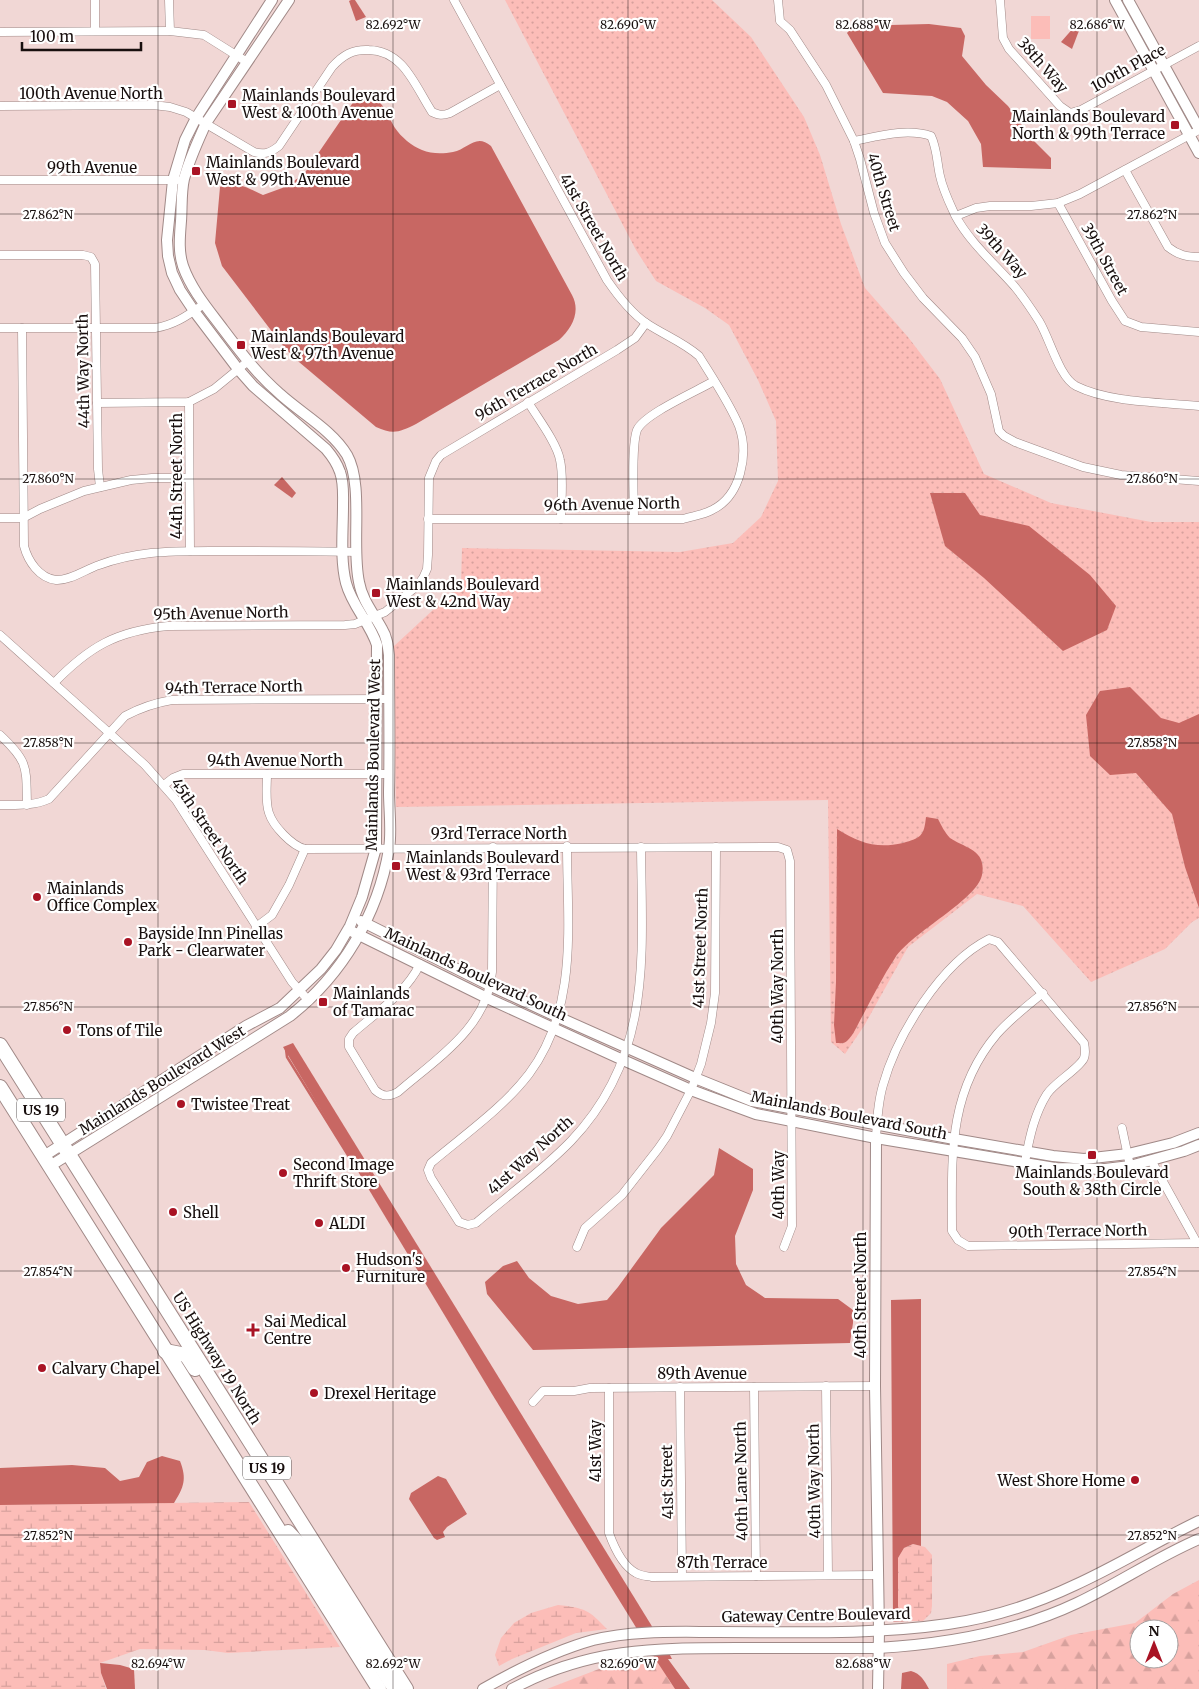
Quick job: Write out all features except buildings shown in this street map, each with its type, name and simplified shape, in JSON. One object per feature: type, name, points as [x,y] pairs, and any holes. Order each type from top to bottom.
[{"type":"highway","name":"US Highway 19 North","points":[[0,1045],[406,1689]]},
{"type":"highway","name":"US 19","points":[[0,1087],[380,1689]]},
{"type":"highway","points":[[165,1351],[186,1355],[255,1462],[273,1478]]},
{"type":"highway","points":[[265,1507],[306,1551],[395,1689]]},
{"type":"street","points":[[95,0],[95,32]]},
{"type":"street","points":[[169,0],[170,30]]},
{"type":"street","name":"Mainlands Boulevard West","points":[[47,1161],[62,1143],[246,1026],[280,1008],[300,990],[321,969],[336,950],[348,930],[362,897],[376,848],[377,645],[359,584],[353,471],[348,458],[333,438],[289,402],[247,362],[190,282],[181,257],[180,236],[184,180],[191,158],[206,123],[289,0]]},
{"type":"street","name":"41st Street North","points":[[454,0],[607,280],[622,301],[646,323],[690,348],[699,356],[738,424],[742,438]]},
{"type":"street","name":"40th Street","points":[[778,0],[780,21],[790,30],[826,84],[854,141],[874,214],[885,243],[923,298],[962,338],[974,357],[991,394],[999,431],[1004,436],[1050,456],[1083,467],[1121,475],[1199,481]]},
{"type":"street","name":"38th Way","points":[[1000,0],[1003,38],[1009,49],[1060,106],[1070,113]]},
{"type":"street","points":[[1115,0],[1199,153]]},
{"type":"street","points":[[956,216],[976,208],[990,206],[1032,206],[1058,203],[1080,194],[1199,130],[1128,0]]},
{"type":"street","points":[[270,1],[282,10]]},
{"type":"street","name":"Mainlands Boulevard West","points":[[47,1161],[70,1155],[290,1016],[309,1001],[327,982],[360,935],[379,885],[389,848],[389,655],[383,630],[354,602],[346,583],[343,552],[343,486],[340,472],[334,459],[316,440],[253,386],[238,369],[180,290],[172,272],[168,256],[167,240],[173,180],[184,140],[270,1]]},
{"type":"street","points":[[0,32],[170,30],[204,35],[247,62]]},
{"type":"street","name":"100th Place","points":[[1070,113],[1080,110],[1199,46]]},
{"type":"street","name":"100th Avenue North","points":[[0,106],[153,105],[170,107],[186,112],[254,152],[261,154],[271,152],[279,146],[332,67],[342,56],[362,49],[387,53],[398,60],[408,70],[432,112],[438,115],[444,116],[500,85]]},
{"type":"street","name":"39th Way","points":[[854,141],[892,133],[924,133],[931,136],[934,142],[944,190],[956,216],[966,233],[1017,289],[1032,309],[1043,327],[1061,369],[1067,379],[1076,386],[1123,399],[1199,406]]},
{"type":"street","points":[[1125,170],[1168,247],[1176,253],[1188,257],[1199,257]]},
{"type":"street","name":"99th Avenue","points":[[0,180],[184,180]]},
{"type":"street","name":"39th Street","points":[[1058,203],[1125,321],[1142,327],[1199,332]]},
{"type":"street","name":"44th Way North","points":[[0,255],[84,255],[91,256],[95,264],[98,469],[100,487]]},
{"type":"street","points":[[0,328],[155,328],[170,326],[204,304]]},
{"type":"street","name":"96th Terrace North","points":[[428,519],[429,478],[436,461],[441,455],[617,350],[635,338],[646,323]]},
{"type":"street","points":[[22,328],[24,546],[33,566],[43,575],[56,580],[67,578],[120,558],[152,553],[190,551],[356,552]]},
{"type":"street","points":[[97,403],[189,402],[214,389],[247,362]]},
{"type":"street","points":[[634,518],[635,444],[638,430],[648,418],[714,381]]},
{"type":"street","name":"44th Street North","points":[[189,402],[190,551]]},
{"type":"street","points":[[528,402],[560,458],[561,519]]},
{"type":"street","name":"96th Avenue North","points":[[428,519],[683,519],[713,510],[736,486],[741,472],[742,438]]},
{"type":"street","points":[[0,518],[23,518],[66,498],[130,480],[189,478]]},
{"type":"street","points":[[370,619],[392,606],[417,586],[423,578],[427,569],[428,519]]},
{"type":"street","name":"95th Avenue North","points":[[54,684],[81,657],[98,646],[114,638],[150,628],[168,626],[345,626],[370,619]]},
{"type":"street","name":"45th Street North","points":[[0,635],[145,765],[164,785],[176,800],[292,982],[309,1001]]},
{"type":"street","name":"94th Terrace North","points":[[0,805],[27,805],[49,799],[125,716],[139,708],[155,703],[172,700],[389,699]]},
{"type":"street","points":[[0,735],[20,755],[26,767],[27,805]]},
{"type":"street","name":"94th Avenue North","points":[[164,785],[173,778],[183,774],[390,774]]},
{"type":"street","points":[[256,926],[272,915],[289,885],[305,849],[291,843],[269,815],[267,774]]},
{"type":"street","points":[[555,1028],[566,982],[567,846]]},
{"type":"street","name":"93rd Terrace North","points":[[305,849],[567,846],[778,847],[787,850]]},
{"type":"street","points":[[420,964],[414,977],[403,989],[353,1033],[349,1039],[349,1047],[375,1090],[382,1095],[390,1096],[398,1092],[456,1043],[470,1028],[487,998],[491,986],[493,847]]},
{"type":"street","name":"41st Way North","points":[[555,1028],[529,1073],[512,1093],[431,1163],[428,1170],[431,1178],[459,1222],[468,1225],[476,1223],[570,1142],[601,1102],[623,1060],[637,1012],[641,983],[641,847]]},
{"type":"street","name":"41st Street North","points":[[576,1247],[585,1228],[622,1194],[650,1160],[667,1136],[696,1078],[711,1023],[715,993],[716,847]]},
{"type":"street","name":"40th Way North","points":[[787,850],[790,861],[792,1122]]},
{"type":"street","name":"Mainlands Boulevard South","points":[[354,917],[491,986],[558,1017],[752,1101],[1027,1152],[1084,1159],[1128,1154],[1173,1143],[1199,1133]]},
{"type":"street","name":"Mainlands Boulevard South","points":[[348,930],[487,998],[623,1060],[691,1090],[756,1114],[876,1138],[1025,1164],[1081,1169],[1130,1166],[1199,1145]]},
{"type":"street","name":"40th Street North","points":[[878,1689],[879,1631],[875,1386],[876,1138],[882,1086],[902,1037],[933,989],[954,965],[980,944],[989,939],[998,942],[1043,993]]},
{"type":"street","points":[[952,1151],[965,1088],[980,1056],[998,1033],[1043,993],[1084,1043],[1086,1050],[1083,1060],[1047,1093],[1036,1114],[1025,1164]]},
{"type":"street","name":"40th Way","points":[[784,1247],[792,1226],[792,1122]]},
{"type":"street","points":[[1122,1128],[1130,1166]]},
{"type":"street","name":"90th Terrace North","points":[[952,1151],[952,1231],[958,1240],[968,1246],[1198,1243]]},
{"type":"street","points":[[1151,1160],[1198,1243]]},
{"type":"street","name":"40th Way North","points":[[826,1386],[828,1575]]},
{"type":"street","name":"89th Avenue","points":[[533,1402],[543,1392],[574,1392],[590,1388],[875,1386]]},
{"type":"street","name":"41st Street","points":[[680,1387],[682,1576]]},
{"type":"street","name":"40th Lane North","points":[[754,1387],[756,1576]]},
{"type":"street","name":"41st Way","points":[[609,1388],[609,1514]]},
{"type":"street","name":"87th Terrace","points":[[609,1514],[609,1534],[613,1544],[628,1567],[638,1574],[652,1576],[877,1575]]},
{"type":"street","name":"Gateway Centre Boulevard","points":[[483,1689],[538,1659],[594,1640],[614,1636],[664,1632],[879,1631],[951,1624],[1015,1608],[1056,1593],[1100,1573],[1199,1521]]},
{"type":"street","name":"Gateway Centre Boulevard","points":[[512,1689],[555,1668],[589,1658],[618,1653],[679,1648],[878,1648],[963,1638],[1035,1620],[1076,1603],[1199,1540]]},
{"type":"street","points":[[1056,1593],[1063,1608]]},
{"type":"street","points":[[614,1636],[618,1653]]},
{"type":"green space","points":[[505,0],[712,0],[751,37],[804,117],[820,155],[841,224],[865,288],[908,337],[940,379],[984,474],[1051,503],[1151,522],[1199,522],[1199,918],[1192,922],[1165,949],[1091,982],[1023,906],[977,894],[908,947],[864,1026],[845,1054],[831,1042],[828,800],[396,807],[393,647],[461,584],[462,548],[680,552],[733,543],[761,517],[778,481],[776,421],[758,380],[729,325],[705,308],[656,281],[636,250]]},
{"type":"green space","points":[[1031,16],[1050,16],[1050,39],[1031,39]]},
{"type":"green space","points":[[249,1502],[340,1647],[228,1653],[205,1650],[140,1649],[100,1663],[106,1689],[0,1689],[0,1505]]},
{"type":"green space","points":[[913,1544],[925,1547],[932,1555],[932,1606],[931,1613],[923,1621],[909,1621],[898,1613],[898,1558],[904,1548]]},
{"type":"green space","points":[[1199,1580],[1199,1689],[947,1689],[947,1664],[980,1656],[1023,1652],[1071,1635],[1129,1624],[1129,1669],[1179,1669],[1179,1619],[1140,1619],[1173,1594]]},
{"type":"green space","points":[[558,1605],[575,1607],[586,1611],[607,1629],[576,1633],[499,1666],[495,1655],[501,1638],[514,1623],[531,1613]]},
{"type":"green space","points":[[657,1661],[675,1689],[547,1689],[617,1662]]},
{"type":"shaded area","points":[[355,0],[366,17],[356,21],[349,1]]},
{"type":"shaded area","points":[[929,24],[961,28],[965,36],[962,56],[986,85],[1008,106],[1033,140],[1051,158],[1051,169],[983,167],[981,144],[968,121],[947,102],[932,96],[883,93],[847,33],[853,26]]},
{"type":"shaded area","points":[[1075,26],[1080,28],[1072,49],[1061,42]]},
{"type":"shaded area","points":[[369,97],[382,105],[400,135],[422,150],[433,153],[449,153],[476,141],[486,142],[491,146],[572,295],[576,308],[571,325],[559,340],[416,424],[396,432],[376,427],[299,362],[283,346],[222,266],[215,243],[220,187],[236,184],[263,195],[285,187],[304,174],[354,101]]},
{"type":"shaded area","points":[[282,477],[296,493],[292,498],[274,485]]},
{"type":"shaded area","points":[[930,493],[965,493],[980,515],[1029,526],[1090,575],[1116,606],[1107,630],[1063,651],[984,578],[945,546]]},
{"type":"shaded area","points":[[1130,687],[1161,718],[1179,723],[1199,714],[1199,908],[1185,867],[1172,814],[1136,773],[1110,775],[1090,756],[1086,715],[1100,691]]},
{"type":"shaded area","points":[[926,817],[938,819],[950,838],[973,850],[978,855],[983,866],[982,875],[978,885],[969,895],[903,948],[886,972],[852,1036],[845,1043],[836,1043],[834,1025],[837,829],[868,844],[893,845],[918,838],[923,832]]},
{"type":"shaded area","points":[[293,1043],[653,1628],[637,1629],[492,1394],[283,1047]]},
{"type":"shaded area","points":[[719,1148],[753,1169],[753,1190],[735,1236],[736,1264],[746,1285],[765,1298],[838,1299],[853,1310],[850,1343],[533,1350],[487,1294],[485,1282],[503,1266],[517,1261],[529,1278],[551,1296],[578,1304],[607,1300],[661,1228],[714,1175]]},
{"type":"shaded area","points":[[921,1299],[921,1546],[913,1544],[904,1548],[898,1558],[898,1613],[909,1621],[893,1622],[891,1300]]},
{"type":"shaded area","points":[[162,1456],[180,1461],[182,1467],[183,1483],[174,1503],[0,1505],[0,1468],[72,1465],[105,1468],[120,1481],[139,1477],[147,1462]]},
{"type":"shaded area","points":[[438,1476],[446,1479],[467,1514],[447,1527],[443,1532],[445,1537],[437,1540],[409,1499],[411,1493]]},
{"type":"shaded area","points":[[669,1653],[672,1659],[668,1659],[690,1689],[675,1689],[652,1654]]},
{"type":"shaded area","points":[[100,1663],[120,1665],[134,1669],[135,1689],[107,1689],[101,1673]]},
{"type":"shaded area","points":[[911,1671],[924,1680],[929,1689],[901,1689],[902,1673]]},
{"type":"waterway","points":[[286,1049],[287,1057],[351,1160]]},
{"type":"place","name":"Mainlands Boulevard West & 100th Avenue","points":[[232,104]]},
{"type":"place","name":"Mainlands Boulevard North & 99th Terrace","points":[[1175,125]]},
{"type":"place","name":"Mainlands Boulevard West & 99th Avenue","points":[[196,171]]},
{"type":"place","name":"Mainlands Boulevard West & 97th Avenue","points":[[241,345]]},
{"type":"place","name":"Mainlands Boulevard West & 42nd Way","points":[[376,593]]},
{"type":"place","name":"Mainlands Boulevard West & 93rd Terrace","points":[[396,866]]},
{"type":"place","name":"Mainlands Office Complex","points":[[37,897]]},
{"type":"place","name":"Bayside Inn Pinellas Park - Clearwater","points":[[128,942]]},
{"type":"place","name":"Mainlands of Tamarac","points":[[323,1002]]},
{"type":"place","name":"Tons of Tile","points":[[67,1030]]},
{"type":"place","name":"Twistee Treat","points":[[181,1104]]},
{"type":"place","name":"Mainlands Boulevard South & 38th Circle","points":[[1092,1155]]},
{"type":"place","name":"Second Image Thrift Store","points":[[283,1173]]},
{"type":"place","name":"Shell","points":[[173,1212]]},
{"type":"place","name":"ALDI","points":[[319,1223]]},
{"type":"place","name":"Hudson's Furniture","points":[[346,1268]]},
{"type":"place","name":"Sai Medical Centre","points":[[253,1330]]},
{"type":"place","name":"Calvary Chapel","points":[[42,1368]]},
{"type":"place","name":"Drexel Heritage","points":[[314,1393]]},
{"type":"place","name":"West Shore Home","points":[[1135,1480]]}]
